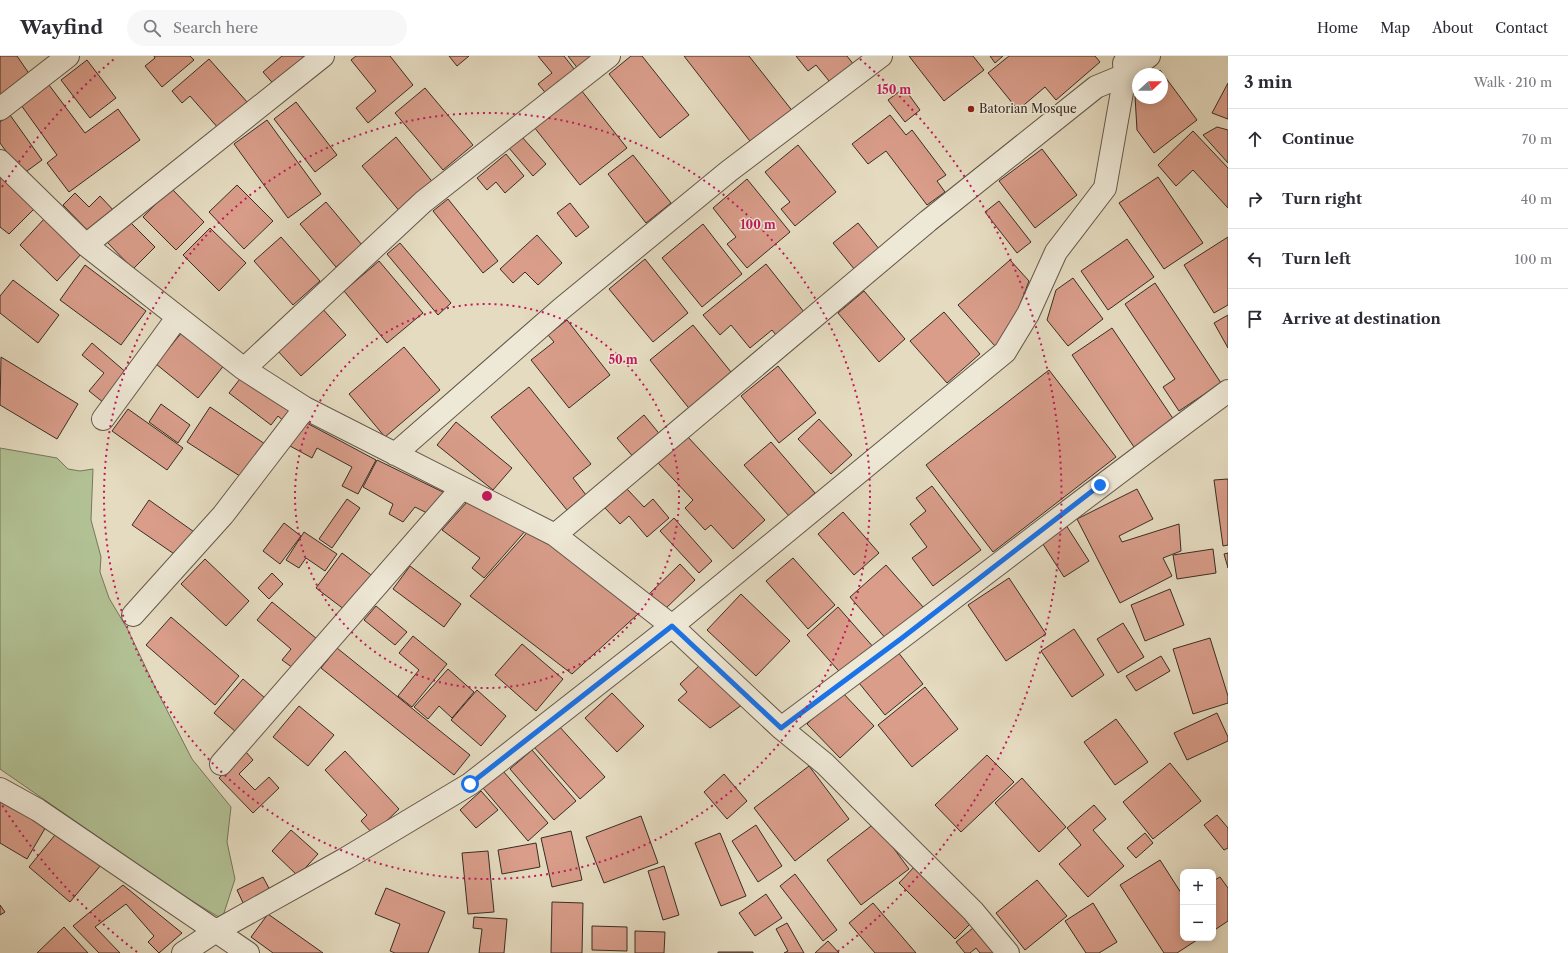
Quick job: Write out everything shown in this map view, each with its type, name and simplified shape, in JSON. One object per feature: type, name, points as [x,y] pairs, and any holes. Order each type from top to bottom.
[{"type":"street","points":[[0,109],[68,56]]},
{"type":"street","points":[[86,245],[324,56]]},
{"type":"street","points":[[244,369],[423,202],[609,56]]},
{"type":"street","points":[[395,454],[561,309],[717,181],[881,56]]},
{"type":"street","points":[[555,535],[928,221],[1124,65],[1149,56]]},
{"type":"street","points":[[183,953],[216,932],[345,859],[470,784],[672,626],[1005,352],[1028,314],[1056,252],[1105,188],[1124,65]]},
{"type":"street","points":[[0,161],[86,245],[177,318],[244,369],[305,408],[555,535],[672,626],[781,728],[825,764],[973,911],[1008,953]]},
{"type":"street","points":[[103,420],[177,318]]},
{"type":"street","points":[[781,728],[902,638],[1100,485],[1228,391]]},
{"type":"street","points":[[133,615],[223,515],[305,408]]},
{"type":"street","points":[[221,764],[462,488]]},
{"type":"street","points":[[0,789],[38,810],[248,953]]},
{"type":"green space","points":[[0,448],[57,458],[68,469],[80,471],[93,469],[91,520],[101,557],[100,572],[109,598],[128,630],[192,759],[231,807],[227,842],[235,879],[222,919],[179,893],[0,769]]},
{"type":"building","points":[[0,56],[17,56],[30,75],[0,96]]},
{"type":"building","points":[[154,56],[190,56],[194,60],[162,87],[145,66],[155,58]]},
{"type":"building","points":[[282,56],[303,56],[308,62],[277,88],[263,72]]},
{"type":"building","points":[[356,56],[390,56],[413,85],[368,123],[356,108],[376,91],[351,60]]},
{"type":"building","points":[[449,56],[469,56],[457,66]]},
{"type":"building","points":[[538,56],[564,56],[578,74],[549,97],[538,84],[552,73]]},
{"type":"building","points":[[568,56],[596,56],[579,70]]},
{"type":"building","points":[[631,56],[642,56],[689,115],[660,138],[609,74]]},
{"type":"building","points":[[684,56],[749,56],[794,113],[753,145]]},
{"type":"building","points":[[796,56],[847,56],[857,69],[834,87],[816,65],[808,71]]},
{"type":"building","points":[[909,56],[973,56],[984,70],[944,101]]},
{"type":"building","points":[[990,56],[1003,56],[995,63]]},
{"type":"building","points":[[1009,56],[1095,56],[1100,62],[1056,100],[1045,87],[1018,110],[988,73]]},
{"type":"building","points":[[209,59],[248,103],[219,129],[190,96],[182,103],[172,91]]},
{"type":"building","points":[[87,60],[116,98],[90,118],[61,80]]},
{"type":"building","points":[[1168,81],[1197,120],[1154,153],[1137,130],[1135,104],[1168,104]]},
{"type":"building","points":[[1228,83],[1228,119],[1212,113]]},
{"type":"building","points":[[49,85],[85,133],[118,109],[140,140],[69,192],[47,163],[57,155],[21,105]]},
{"type":"building","points":[[425,88],[473,145],[443,170],[395,113]]},
{"type":"building","points":[[904,88],[920,110],[905,122],[888,100]]},
{"type":"building","points":[[581,90],[627,148],[580,185],[534,127]]},
{"type":"building","points":[[296,102],[337,155],[315,172],[274,119]]},
{"type":"building","points":[[10,115],[42,160],[23,174],[0,143],[0,122]]},
{"type":"building","points":[[890,115],[906,135],[912,130],[946,175],[937,181],[945,192],[927,205],[886,151],[868,164],[852,144]]},
{"type":"building","points":[[267,120],[321,194],[288,218],[234,144]]},
{"type":"building","points":[[1217,127],[1228,130],[1228,163],[1203,135]]},
{"type":"building","points":[[1193,131],[1228,168],[1228,208],[1193,170],[1176,186],[1158,165]]},
{"type":"building","points":[[396,137],[435,185],[401,213],[362,166]]},
{"type":"building","points":[[522,137],[546,164],[533,176],[509,148]]},
{"type":"building","points":[[798,145],[836,192],[795,226],[781,209],[790,202],[765,172]]},
{"type":"building","points":[[1042,149],[1077,195],[1035,228],[999,181]]},
{"type":"building","points":[[506,154],[524,176],[505,193],[496,182],[487,190],[477,178]]},
{"type":"building","points":[[633,155],[671,203],[646,223],[608,174]]},
{"type":"building","points":[[0,168],[38,205],[9,234],[0,227]]},
{"type":"building","points":[[1158,177],[1203,243],[1164,269],[1119,203]]},
{"type":"building","points":[[747,179],[790,232],[747,268],[727,244],[736,237],[713,208]]},
{"type":"building","points":[[237,185],[273,221],[244,249],[209,212]]},
{"type":"building","points":[[171,188],[204,222],[176,250],[143,217]]},
{"type":"building","points":[[75,193],[89,207],[100,196],[116,213],[93,236],[63,205]]},
{"type":"building","points":[[448,199],[498,261],[483,273],[433,211]]},
{"type":"building","points":[[999,201],[1031,242],[1017,253],[985,212]]},
{"type":"building","points":[[326,202],[362,245],[336,267],[300,224]]},
{"type":"building","points":[[570,203],[589,227],[576,237],[557,213]]},
{"type":"building","points":[[45,218],[82,253],[57,281],[20,245]]},
{"type":"building","points":[[126,218],[155,247],[133,269],[105,240]]},
{"type":"building","points":[[858,223],[880,250],[855,270],[833,243]]},
{"type":"building","points":[[703,224],[742,274],[702,307],[662,258]]},
{"type":"building","points":[[210,228],[246,263],[219,291],[183,255]]},
{"type":"building","points":[[537,235],[562,263],[538,285],[525,272],[513,283],[500,269]]},
{"type":"building","points":[[281,237],[320,281],[293,305],[254,261]]},
{"type":"building","points":[[1228,237],[1228,305],[1214,313],[1184,265]]},
{"type":"building","points":[[1127,239],[1154,277],[1108,310],[1081,271]]},
{"type":"building","points":[[400,243],[451,303],[438,315],[387,254]]},
{"type":"building","points":[[645,259],[688,313],[653,342],[609,289]]},
{"type":"building","points":[[1010,260],[1029,281],[1010,331],[995,346],[958,305]]},
{"type":"building","points":[[379,261],[423,313],[387,343],[344,291]]},
{"type":"building","points":[[766,264],[808,317],[780,340],[772,330],[750,348],[731,325],[720,335],[703,315]]},
{"type":"building","points":[[85,265],[146,311],[121,345],[60,300]]},
{"type":"building","points":[[1073,278],[1103,319],[1068,346],[1047,320],[1056,290]]},
{"type":"building","points":[[13,280],[59,315],[38,343],[0,313],[0,296]]},
{"type":"building","points":[[1155,283],[1221,383],[1179,411],[1163,387],[1175,379],[1125,304]]},
{"type":"building","points":[[864,291],[905,339],[879,362],[838,313]]},
{"type":"building","points":[[321,307],[346,335],[301,376],[276,349]]},
{"type":"building","points":[[944,312],[980,354],[947,383],[910,341]]},
{"type":"building","points":[[1228,315],[1228,348],[1214,323]]},
{"type":"building","points":[[567,320],[610,375],[569,408],[531,360],[554,342],[548,335]]},
{"type":"building","points":[[693,325],[735,377],[692,412],[650,360]]},
{"type":"building","points":[[1112,328],[1176,423],[1136,450],[1072,355]]},
{"type":"building","points":[[183,331],[225,364],[198,398],[156,364]]},
{"type":"building","points":[[92,343],[128,374],[104,403],[89,391],[104,373],[82,355]]},
{"type":"building","points":[[404,347],[440,390],[385,437],[349,394]]},
{"type":"building","points":[[1,357],[78,404],[57,439],[0,405]]},
{"type":"building","points":[[778,366],[816,413],[779,443],[741,396]]},
{"type":"building","points":[[1049,370],[1116,457],[993,552],[926,465]]},
{"type":"building","points":[[243,375],[296,415],[288,425],[278,416],[271,425],[229,393]]},
{"type":"building","points":[[529,387],[591,464],[573,478],[586,495],[567,510],[491,417]]},
{"type":"building","points":[[161,404],[190,425],[178,443],[149,422]]},
{"type":"building","points":[[210,407],[268,446],[246,480],[187,442]]},
{"type":"building","points":[[128,409],[183,448],[167,470],[112,431]]},
{"type":"building","points":[[644,415],[662,437],[635,459],[617,438]]},
{"type":"building","points":[[819,419],[852,455],[831,474],[798,439]]},
{"type":"building","points":[[303,421],[376,460],[358,494],[342,486],[352,467],[317,448],[312,458],[290,446]]},
{"type":"building","points":[[456,422],[512,468],[493,490],[437,445]]},
{"type":"building","points":[[687,436],[765,520],[733,549],[711,525],[705,530],[685,508],[693,500],[658,463]]},
{"type":"building","points":[[771,442],[815,493],[789,516],[744,465]]},
{"type":"building","points":[[377,460],[449,495],[431,515],[415,507],[403,522],[389,514],[393,504],[363,487]]},
{"type":"building","points":[[1228,479],[1228,545],[1223,546],[1214,480]]},
{"type":"building","points":[[932,486],[981,550],[933,586],[912,558],[927,547],[910,524],[926,511],[916,498]]},
{"type":"building","points":[[627,489],[644,507],[653,499],[669,518],[647,537],[629,516],[620,524],[605,508]]},
{"type":"building","points":[[1137,489],[1153,519],[1119,536],[1122,542],[1179,524],[1181,551],[1163,558],[1172,576],[1120,603],[1077,519]]},
{"type":"building","points":[[347,499],[360,508],[332,548],[319,539]]},
{"type":"building","points":[[149,500],[197,534],[180,558],[132,525]]},
{"type":"building","points":[[467,502],[527,529],[484,578],[472,568],[480,558],[442,530]]},
{"type":"building","points":[[843,512],[879,553],[854,575],[818,534]]},
{"type":"building","points":[[674,518],[712,561],[699,573],[660,531]]},
{"type":"building","points":[[1064,522],[1089,561],[1064,577],[1039,538]]},
{"type":"building","points":[[284,523],[301,536],[280,564],[263,551]]},
{"type":"building","points":[[532,527],[638,614],[572,674],[470,596]]},
{"type":"building","points":[[304,532],[337,554],[325,571],[306,558],[299,568],[286,560]]},
{"type":"building","points":[[1213,549],[1216,573],[1177,579],[1173,555]]},
{"type":"building","points":[[342,553],[375,578],[349,613],[316,588]]},
{"type":"building","points":[[1228,553],[1228,568],[1224,554]]},
{"type":"building","points":[[793,558],[835,605],[808,629],[766,581]]},
{"type":"building","points":[[205,559],[249,601],[226,626],[181,584]]},
{"type":"building","points":[[680,564],[695,580],[660,614],[645,598]]},
{"type":"building","points":[[886,565],[924,608],[887,640],[850,597]]},
{"type":"building","points":[[410,566],[461,604],[444,627],[393,589]]},
{"type":"building","points":[[272,573],[283,584],[269,599],[258,588]]},
{"type":"building","points":[[1009,578],[1046,634],[1006,661],[968,605]]},
{"type":"building","points":[[1170,589],[1184,625],[1145,641],[1131,605]]},
{"type":"building","points":[[741,594],[790,641],[756,676],[707,630]]},
{"type":"building","points":[[272,602],[317,639],[293,668],[282,660],[291,649],[257,620]]},
{"type":"building","points":[[376,606],[407,632],[395,645],[364,620]]},
{"type":"building","points":[[838,607],[875,649],[844,677],[807,635]]},
{"type":"building","points":[[171,617],[239,676],[215,705],[146,645]]},
{"type":"building","points":[[1123,623],[1144,657],[1118,673],[1097,639]]},
{"type":"building","points":[[1074,629],[1104,675],[1072,697],[1041,651]]},
{"type":"building","points":[[413,636],[447,664],[412,707],[398,696],[419,670],[399,653]]},
{"type":"building","points":[[1210,638],[1228,696],[1228,703],[1193,714],[1173,649]]},
{"type":"building","points":[[522,644],[563,679],[536,711],[495,675]]},
{"type":"building","points":[[894,647],[923,684],[885,715],[855,678]]},
{"type":"building","points":[[337,648],[470,755],[454,775],[321,668]]},
{"type":"building","points":[[1161,656],[1170,671],[1136,691],[1126,676]]},
{"type":"building","points":[[701,664],[746,702],[710,728],[678,700],[687,692],[680,684]]},
{"type":"building","points":[[448,669],[474,692],[452,718],[439,706],[428,719],[414,707]]},
{"type":"building","points":[[243,679],[265,698],[236,732],[214,713]]},
{"type":"building","points":[[925,687],[958,729],[912,767],[878,725]]},
{"type":"building","points":[[477,690],[506,716],[481,746],[451,720]]},
{"type":"building","points":[[841,691],[874,726],[840,758],[807,724]]},
{"type":"building","points":[[612,693],[644,726],[617,752],[585,718]]},
{"type":"building","points":[[299,706],[334,735],[308,766],[273,737]]},
{"type":"building","points":[[1217,713],[1228,737],[1228,741],[1187,760],[1174,733]]},
{"type":"building","points":[[1116,719],[1148,762],[1115,785],[1084,742]]},
{"type":"building","points":[[558,725],[605,777],[580,799],[534,747]]},
{"type":"building","points":[[532,750],[576,801],[554,820],[510,769]]},
{"type":"building","points":[[345,751],[399,809],[373,834],[361,821],[367,815],[325,770]]},
{"type":"building","points":[[246,752],[253,760],[239,774],[255,790],[269,777],[279,788],[253,813],[219,778]]},
{"type":"building","points":[[987,755],[1014,782],[961,832],[935,805]]},
{"type":"building","points":[[1170,763],[1201,801],[1153,839],[1123,802]]},
{"type":"building","points":[[809,766],[849,819],[795,861],[754,808]]},
{"type":"building","points":[[503,771],[548,823],[528,841],[483,788]]},
{"type":"building","points":[[724,774],[747,801],[727,819],[704,792]]},
{"type":"building","points":[[1022,778],[1066,827],[1039,852],[995,803]]},
{"type":"building","points":[[481,791],[498,810],[476,828],[460,810]]},
{"type":"building","points":[[0,798],[47,825],[27,859],[0,843]]},
{"type":"building","points":[[1094,805],[1106,819],[1093,830],[1124,866],[1088,897],[1059,864],[1081,845],[1067,828]]},
{"type":"building","points":[[1217,815],[1228,828],[1228,848],[1224,850],[1204,825]]},
{"type":"building","points":[[641,816],[658,863],[604,883],[586,837]]},
{"type":"building","points":[[875,823],[909,869],[861,905],[827,860]]},
{"type":"building","points":[[756,825],[782,866],[758,882],[732,841]]},
{"type":"building","points":[[59,830],[101,865],[70,902],[29,867]]},
{"type":"building","points":[[291,830],[318,854],[298,876],[272,851]]},
{"type":"building","points":[[571,831],[582,880],[552,887],[541,838]]},
{"type":"building","points":[[720,833],[746,896],[721,906],[695,843]]},
{"type":"building","points":[[1145,833],[1153,843],[1136,858],[1127,848]]},
{"type":"building","points":[[536,843],[540,867],[502,874],[498,850]]},
{"type":"building","points":[[488,851],[494,912],[468,914],[462,853]]},
{"type":"building","points":[[1160,860],[1180,891],[1180,941],[1195,941],[1177,953],[1164,953],[1120,885]]},
{"type":"building","points":[[916,865],[973,921],[955,939],[899,883]]},
{"type":"building","points":[[664,866],[679,915],[663,920],[648,871]]},
{"type":"building","points":[[795,874],[837,930],[823,941],[780,886]]},
{"type":"building","points":[[263,877],[272,894],[245,907],[237,890]]},
{"type":"building","points":[[1220,877],[1228,888],[1228,921],[1216,929],[1216,905],[1216,879]]},
{"type":"building","points":[[1037,880],[1067,916],[1025,950],[996,913]]},
{"type":"building","points":[[123,885],[182,933],[159,953],[148,942],[154,936],[126,904],[95,927],[120,953],[99,953],[73,926]]},
{"type":"building","points":[[386,888],[445,912],[428,953],[395,953],[390,951],[400,924],[375,914]]},
{"type":"building","points":[[766,894],[782,918],[755,936],[739,913]]},
{"type":"building","points":[[552,902],[583,903],[582,953],[551,953]]},
{"type":"building","points":[[873,903],[916,953],[875,953],[849,923]]},
{"type":"building","points":[[1093,903],[1117,942],[1099,953],[1086,953],[1065,921]]},
{"type":"building","points":[[0,905],[5,912],[0,915]]},
{"type":"building","points":[[268,914],[323,953],[273,953],[251,937]]},
{"type":"building","points":[[474,917],[507,919],[504,953],[479,953],[482,929],[473,928]]},
{"type":"building","points":[[787,923],[804,953],[784,953],[788,951],[776,929]]},
{"type":"building","points":[[979,923],[1003,953],[980,953],[976,948],[970,953],[965,953],[956,942]]},
{"type":"building","points":[[592,926],[627,927],[627,951],[592,950]]},
{"type":"building","points":[[64,927],[88,953],[37,953]]},
{"type":"building","points":[[635,931],[665,932],[664,953],[635,953]]},
{"type":"building","points":[[828,941],[839,953],[815,953]]},
{"type":"building","points":[[753,952],[753,953],[718,953]]},
{"type":"place","name":"Batorian Mosque","points":[[971,109]]},
{"type":"route","points":[[470,784],[672,626],[781,728],[902,638],[1100,485]]}]
